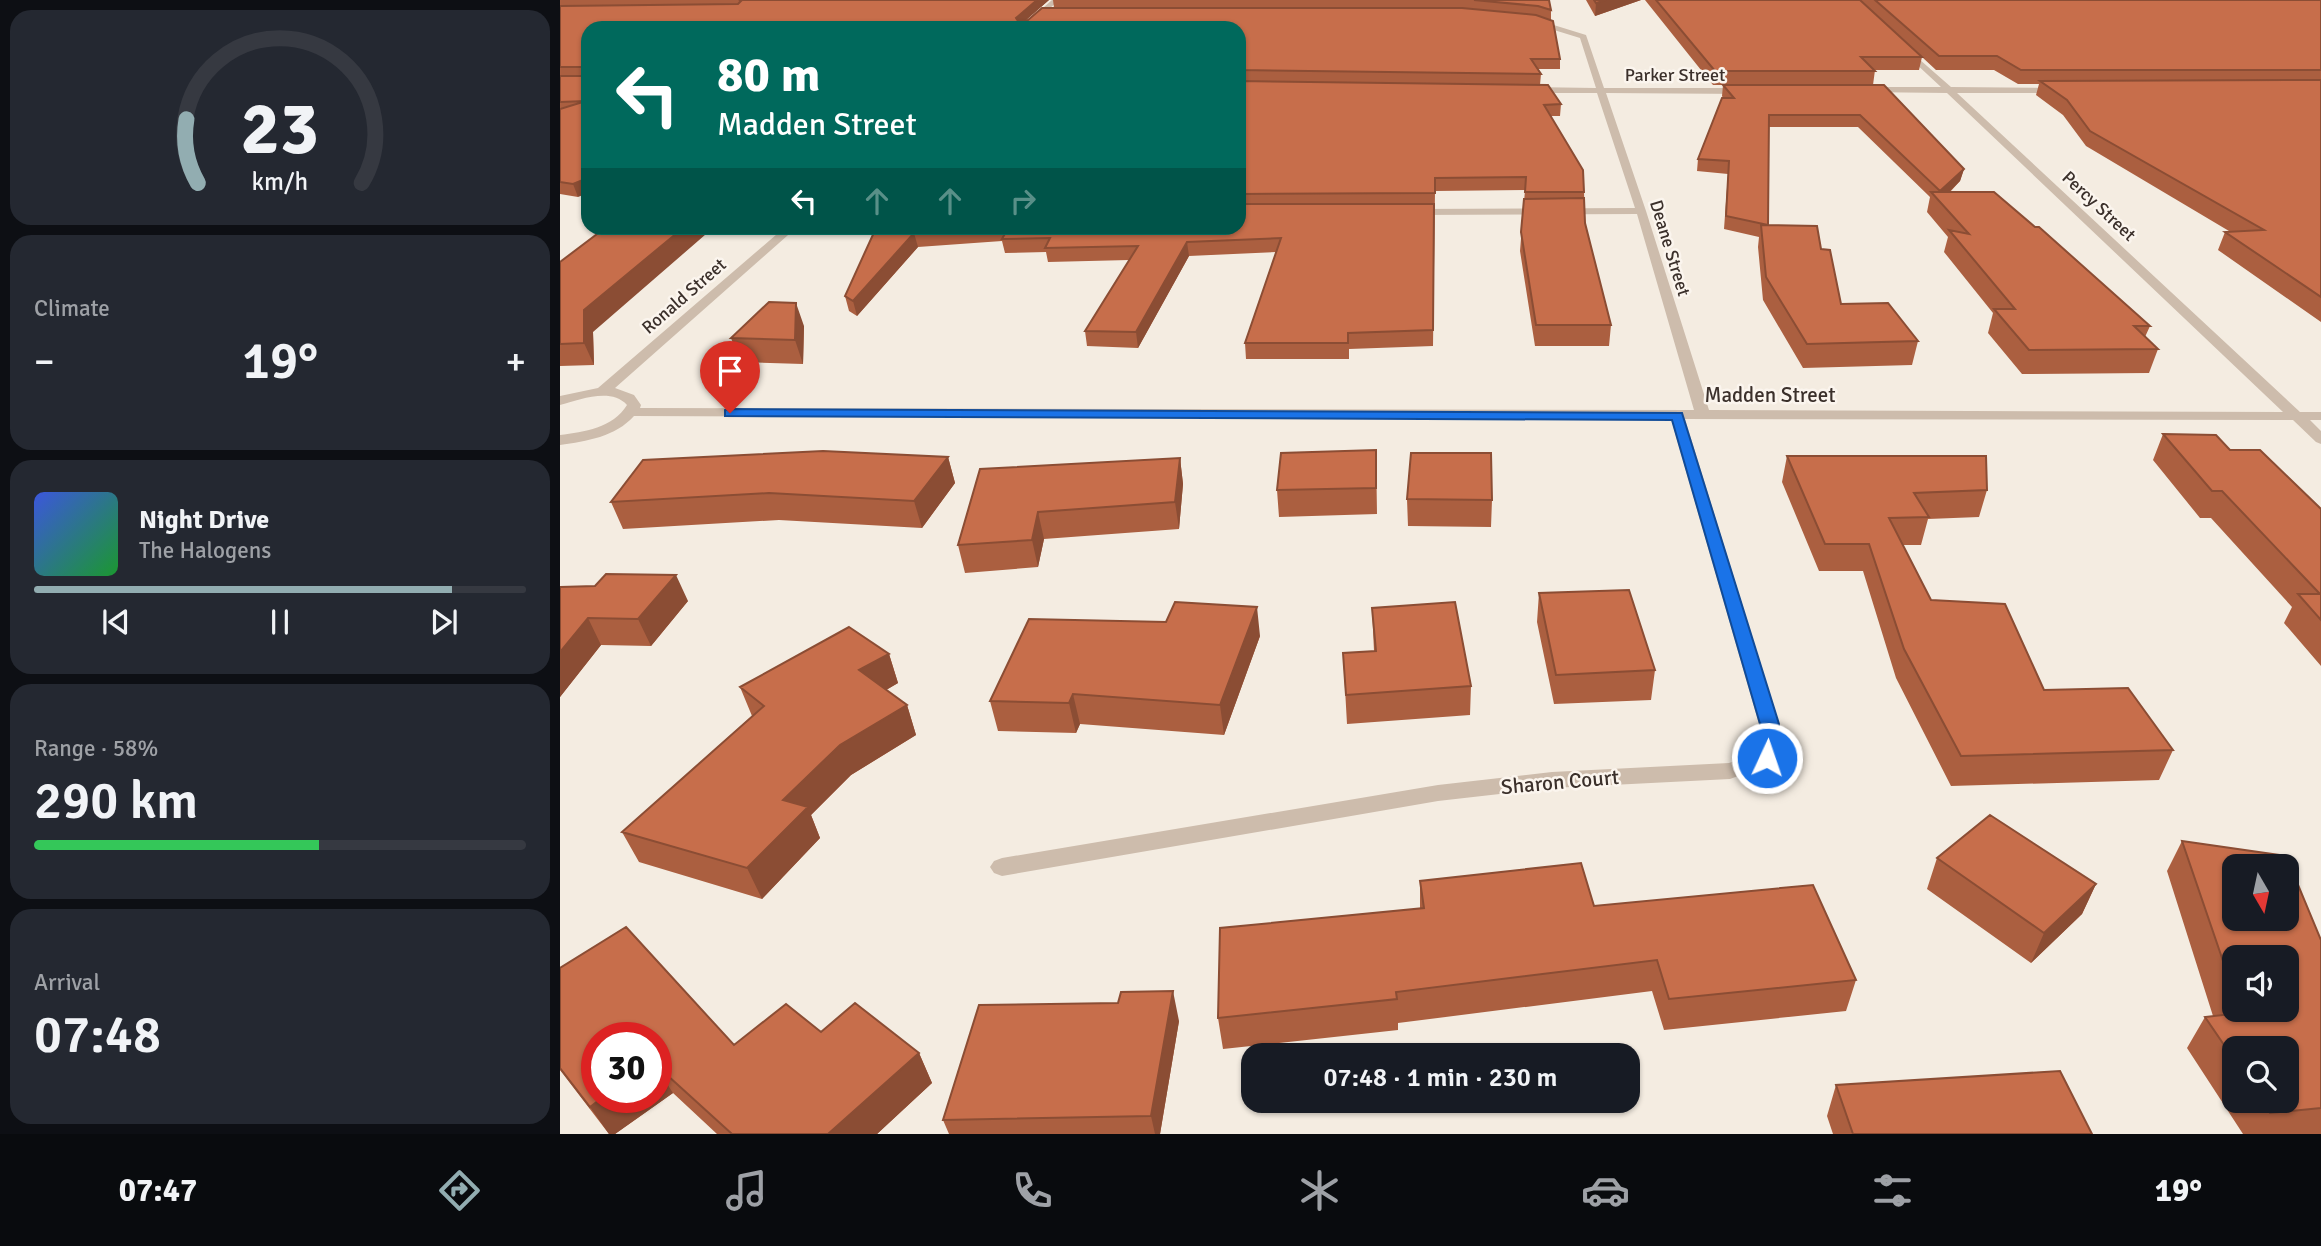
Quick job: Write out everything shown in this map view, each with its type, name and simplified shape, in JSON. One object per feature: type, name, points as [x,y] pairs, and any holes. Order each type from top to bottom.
[{"type":"street","points":[[1032,21],[1056,0]]},
{"type":"street","points":[[1042,13],[1055,13]]},
{"type":"street","name":"Deane Street","points":[[1524,19],[1537,20],[1583,37],[1641,211],[1703,416]]},
{"type":"street","name":"Percy Street","points":[[1891,36],[2321,439]]},
{"type":"street","name":"Parker Street","points":[[1517,90],[1762,91]]},
{"type":"street","points":[[1856,90],[2074,90]]},
{"type":"street","points":[[1405,212],[1641,211]]},
{"type":"street","name":"Ronald Street","points":[[601,393],[782,235]]},
{"type":"street","points":[[560,401],[601,393],[625,396],[634,405],[625,419],[603,430],[560,440]]},
{"type":"street","name":"Madden Street","points":[[631,412],[2321,416]]},
{"type":"street","name":"Sharon Court","points":[[1002,867],[1438,793],[1552,780],[1730,771],[1767,758],[1769,724],[1677,416]]},
{"type":"building","points":[[739,0],[1037,0],[1016,18],[1018,21],[581,21],[581,67],[560,67],[560,6],[738,4],[741,1]]},
{"type":"building","points":[[1474,0],[1549,0],[1551,10],[1538,6]]},
{"type":"building","points":[[1656,0],[1860,0],[1922,57],[1861,57],[1875,71],[1715,71]]},
{"type":"building","points":[[1875,0],[2321,0],[2321,70],[2021,70],[1997,56],[1939,56]]},
{"type":"building","points":[[1042,8],[1462,8],[1536,15],[1553,21],[1560,59],[1531,59],[1541,74],[1246,70],[1246,21],[1018,21],[1028,20]]},
{"type":"building","points":[[560,76],[581,76],[581,101],[560,102]]},
{"type":"building","points":[[2321,80],[2321,297],[2225,232],[2264,230],[2090,131],[2067,100],[2040,81]]},
{"type":"building","points":[[1246,81],[1548,85],[1561,104],[1544,105],[1583,170],[1584,192],[1525,192],[1526,177],[1435,178],[1435,193],[1246,194]]},
{"type":"building","points":[[1723,85],[1884,85],[1964,169],[1940,191],[1860,115],[1769,115],[1768,225],[1726,216],[1729,161],[1698,159],[1722,98],[1734,98]]},
{"type":"building","points":[[581,103],[581,181],[573,184],[560,182],[560,109]]},
{"type":"building","points":[[1931,192],[1994,192],[2035,227],[2039,227],[2150,326],[2134,326],[2158,349],[2029,350],[1994,309],[2015,309],[1949,230],[1969,234]]},
{"type":"building","points":[[1584,198],[1585,223],[1611,325],[1536,325],[1521,232],[1524,199]]},
{"type":"building","points":[[1246,204],[1434,204],[1433,330],[1348,333],[1348,343],[1245,343],[1281,238],[1187,242],[1136,332],[1085,331],[1138,246],[1045,248],[1050,238],[1002,239],[1004,235],[1246,235]]},
{"type":"building","points":[[1761,225],[1817,226],[1821,249],[1830,250],[1841,304],[1888,303],[1918,341],[1807,344],[1766,277]]},
{"type":"building","points":[[596,235],[675,235],[584,310],[584,343],[560,344],[560,262]]},
{"type":"building","points":[[873,235],[912,235],[853,301],[845,296]]},
{"type":"building","points":[[769,302],[796,303],[795,340],[731,338]]},
{"type":"building","points":[[2163,434],[2216,435],[2230,450],[2260,450],[2321,509],[2321,620],[2298,594],[2320,594],[2222,491],[2212,491]]},
{"type":"building","points":[[1376,450],[1376,488],[1277,490],[1281,453]]},
{"type":"building","points":[[823,451],[948,457],[914,501],[769,493],[611,502],[643,460]]},
{"type":"building","points":[[1411,453],[1491,453],[1492,500],[1407,499]]},
{"type":"building","points":[[1787,456],[1986,456],[1987,490],[1914,493],[1929,517],[1889,518],[1931,600],[2005,604],[2044,690],[2128,688],[2173,750],[1961,756],[1904,649],[1869,544],[1825,544]]},
{"type":"building","points":[[1180,458],[1175,502],[1038,512],[1032,540],[958,545],[980,469]]},
{"type":"building","points":[[606,574],[676,575],[638,619],[588,618],[560,652],[560,587],[595,586]]},
{"type":"building","points":[[1629,590],[1655,670],[1556,675],[1539,593]]},
{"type":"building","points":[[1175,602],[1257,607],[1220,705],[1073,694],[1069,703],[990,701],[1029,619],[1166,622]]},
{"type":"building","points":[[1455,602],[1471,686],[1346,695],[1343,653],[1376,651],[1372,608]]},
{"type":"building","points":[[849,627],[889,654],[859,670],[907,705],[840,745],[783,800],[808,807],[747,868],[622,832],[764,706],[740,687]]},
{"type":"building","points":[[1990,815],[2096,884],[2044,933],[1937,858]]},
{"type":"building","points":[[2182,841],[2272,854],[2222,854],[2222,931],[2300,931],[2300,890],[2321,940],[2321,1108],[2299,1110],[2299,1036],[2222,1036],[2222,1042],[2205,1017],[2222,1015],[2222,1022],[2299,1022],[2299,945],[2222,945],[2222,958]]},
{"type":"building","points":[[1581,863],[1594,906],[1813,885],[1856,980],[1669,999],[1657,960],[1396,992],[1397,999],[1218,1018],[1220,928],[1424,908],[1420,881]]},
{"type":"building","points":[[626,927],[734,1045],[786,1004],[821,1032],[855,1003],[919,1053],[828,1134],[732,1134],[672,1080],[672,1022],[581,1022],[581,1095],[560,1068],[560,968]]},
{"type":"building","points":[[1173,991],[1151,1116],[943,1120],[979,1005],[1118,1003],[1121,992]]},
{"type":"building","points":[[2060,1071],[2092,1134],[1853,1134],[1836,1085]]},
{"type":"route","points":[[730,413],[1677,416],[1769,724],[1767,758]]}]
